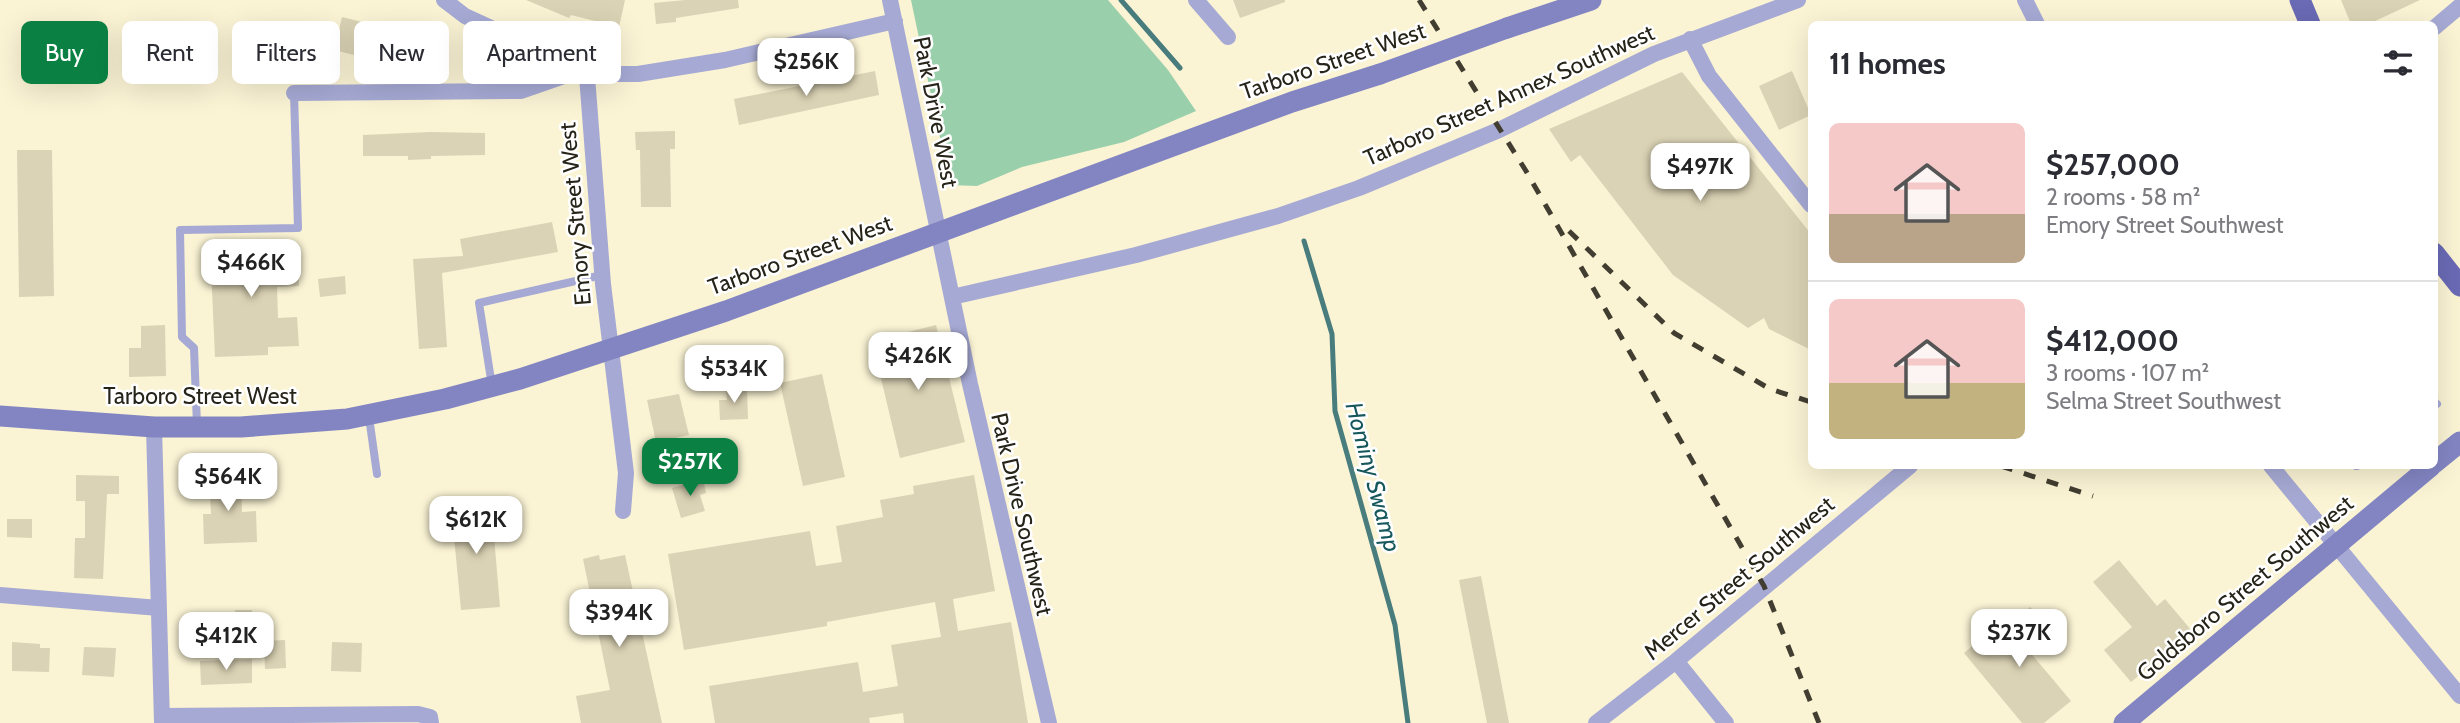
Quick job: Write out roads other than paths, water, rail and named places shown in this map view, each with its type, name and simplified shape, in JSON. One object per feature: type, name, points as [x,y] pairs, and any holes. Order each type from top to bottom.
[{"type":"main road","name":"Tarboro Street West","points":[[0,416],[154,427],[241,427],[369,414],[493,387],[726,311],[1292,102],[1380,75],[1591,0]]},
{"type":"main road","points":[[2300,0],[2309,21]]},
{"type":"main road","points":[[2438,258],[2460,286]]},
{"type":"main road","name":"Goldsboro Street Southwest","points":[[2438,460],[2460,442]]},
{"type":"main road","name":"Goldsboro Street Southwest","points":[[2132,720],[2427,469]]},
{"type":"street","points":[[444,0],[475,21]]},
{"type":"street","name":"Park Drive West","points":[[890,0],[936,233]]},
{"type":"street","points":[[1196,0],[1228,37]]},
{"type":"street","name":"Tarboro Street Annex Southwest","points":[[952,298],[1136,255],[1278,216],[1359,188],[1499,130],[1690,39],[1798,0]]},
{"type":"street","points":[[2025,0],[2036,21]]},
{"type":"street","points":[[2438,25],[2460,6]]},
{"type":"street","points":[[621,75],[638,75],[725,60],[895,21]]},
{"type":"street","points":[[1690,39],[1709,76],[1808,201]]},
{"type":"street","points":[[293,93],[521,91],[541,84]]},
{"type":"street","name":"Emory Street West","points":[[588,84],[602,275],[626,473],[623,511]]},
{"type":"street","name":"Park Drive Southwest","points":[[936,233],[1049,723]]},
{"type":"street","points":[[154,427],[162,719],[430,720]]},
{"type":"street","name":"Mercer Street Southwest","points":[[1596,723],[1676,661],[1906,469]]},
{"type":"street","points":[[2274,469],[2460,696]]},
{"type":"street","points":[[0,595],[159,608]]},
{"type":"street","points":[[1676,661],[1726,723]]},
{"type":"lane","points":[[197,427],[194,348],[182,337],[180,230],[298,228],[293,93]]},
{"type":"lane","points":[[493,387],[479,303],[602,275]]},
{"type":"lane","points":[[369,414],[377,474]]},
{"type":"waterway","name":"Hominy Swamp","points":[[1121,0],[1180,68]]},
{"type":"waterway","name":"Hominy Swamp","points":[[1304,241],[1332,334],[1335,411],[1395,625],[1408,723]]},
{"type":"railway","points":[[1419,0],[1526,171],[1764,586],[1819,723]]},
{"type":"railway","points":[[1569,231],[1674,333],[1770,389],[1808,401]]},
{"type":"railway","points":[[2010,469],[2093,496]]}]
